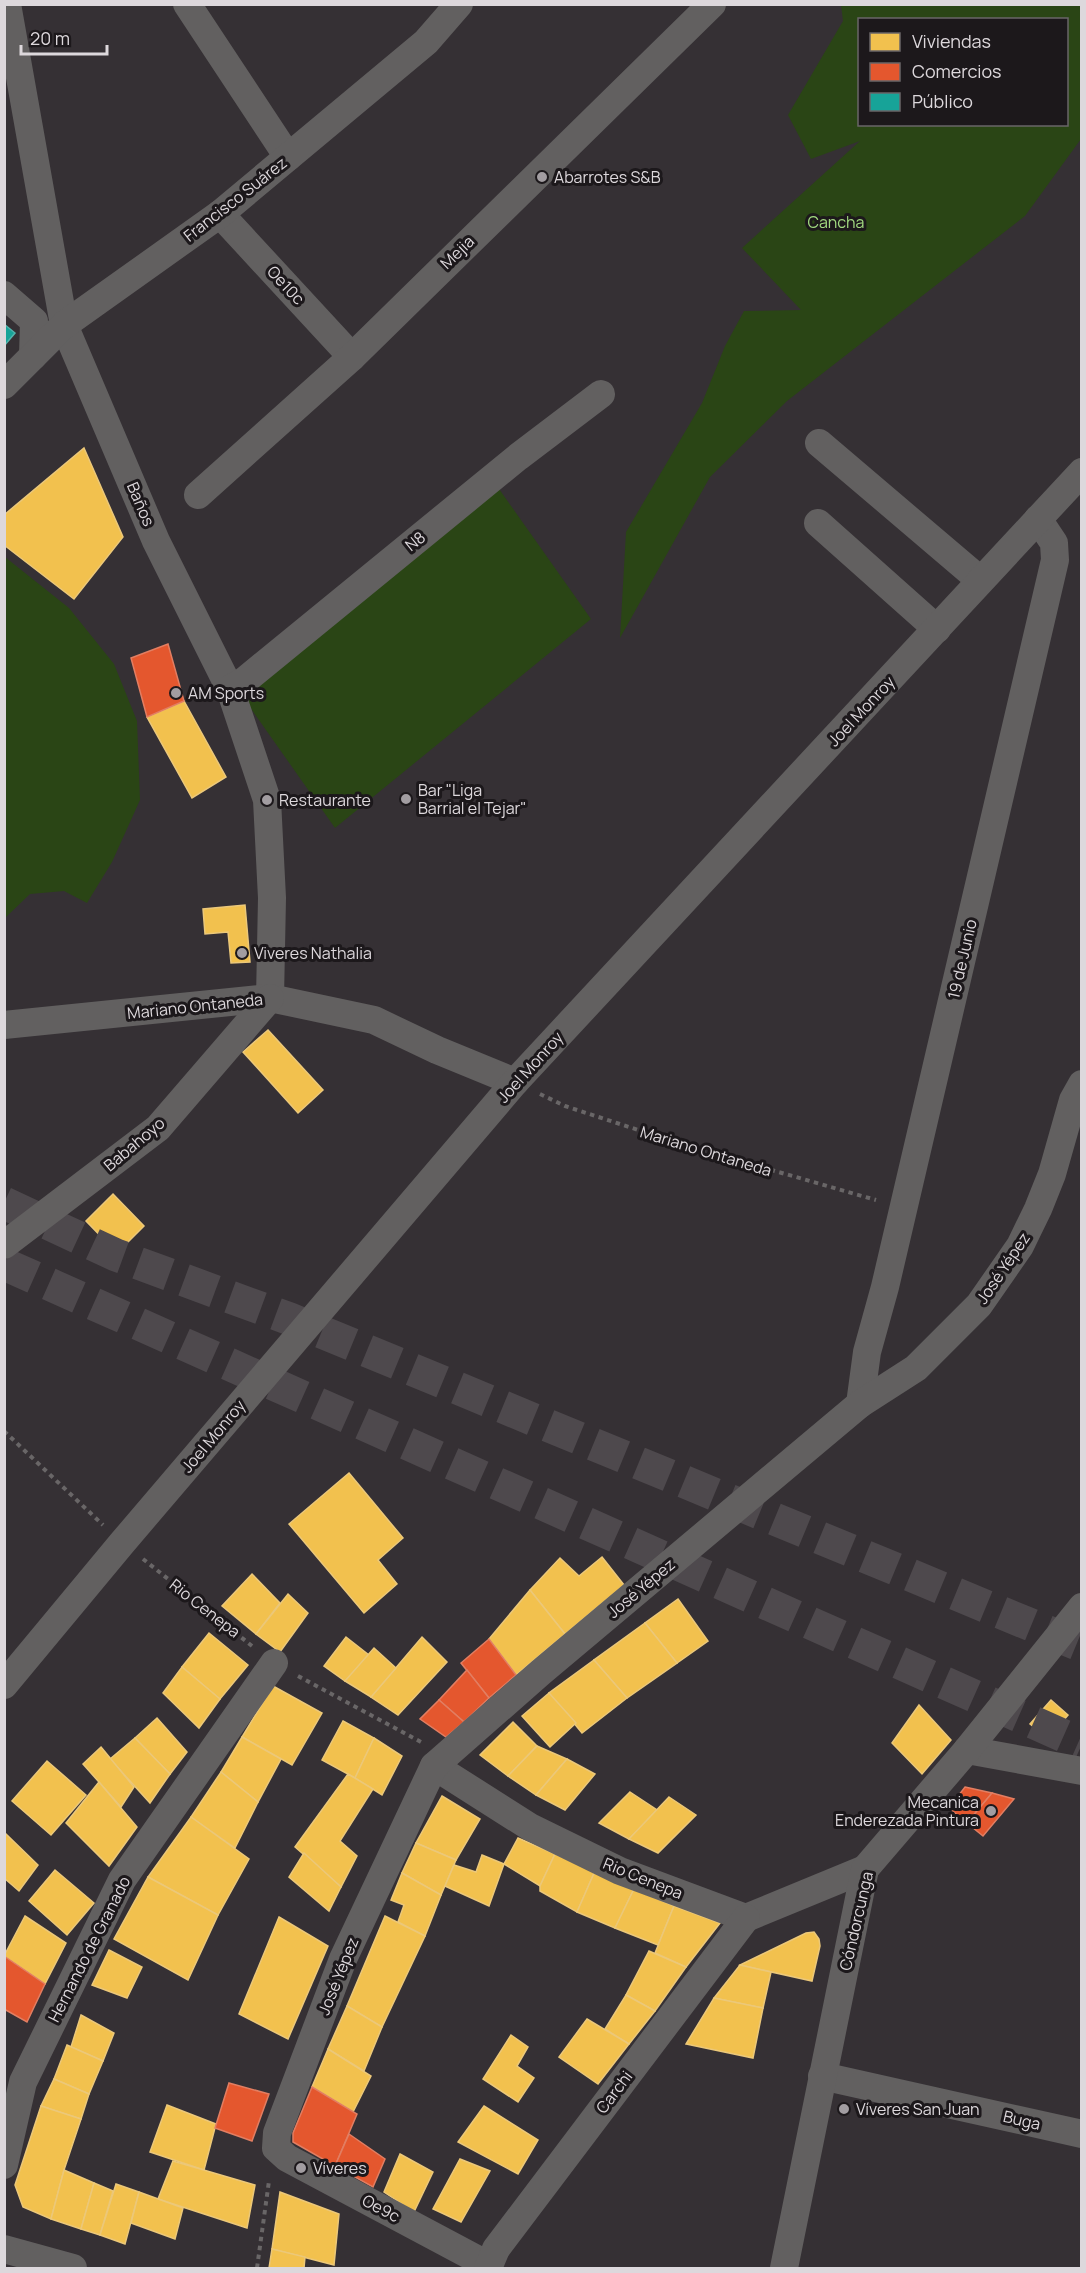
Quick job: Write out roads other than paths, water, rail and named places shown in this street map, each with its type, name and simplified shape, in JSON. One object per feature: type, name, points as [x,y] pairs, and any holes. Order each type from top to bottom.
[{"type":"street","name":"Baños","points":[[7,4],[64,325],[156,541],[230,689],[267,800],[272,898],[270,998]]},
{"type":"street","points":[[187,4],[288,157]]},
{"type":"street","name":"Francisco Suárez","points":[[4,385],[64,325],[220,214],[426,42],[459,4]]},
{"type":"street","name":"Mejia","points":[[198,495],[352,357],[712,4]]},
{"type":"street","name":"Oe10c","points":[[220,214],[352,357]]},
{"type":"street","points":[[4,295],[34,321],[33,356]]},
{"type":"street","name":"N8","points":[[230,689],[253,673],[518,457],[601,394]]},
{"type":"street","points":[[819,443],[980,580]]},
{"type":"street","name":"Joel Monroy","points":[[4,1685],[122,1543],[523,1086],[980,580],[1082,472]]},
{"type":"street","name":"19 de Junio","points":[[860,1404],[867,1352],[885,1287],[1055,560],[1054,543],[1038,519]]},
{"type":"street","points":[[818,523],[937,629]]},
{"type":"street","name":"Mariano Ontaneda","points":[[4,1025],[270,998],[374,1020],[437,1050],[523,1086]]},
{"type":"street","name":"Babahoyo","points":[[4,1245],[158,1128],[270,998]]},
{"type":"street","name":"José Yépez","points":[[273,2161],[277,2133],[343,1959],[428,1754],[550,1664],[860,1404],[916,1368],[979,1305],[1020,1246],[1038,1209],[1052,1174],[1073,1100],[1082,1083]]},
{"type":"street","name":"Cóndorcunga","points":[[783,2268],[865,1869],[967,1750],[1082,1607]]},
{"type":"street","name":"Hernando de Granado","points":[[4,2165],[23,2082],[122,1880],[274,1663]]},
{"type":"street","points":[[967,1750],[1082,1771]]},
{"type":"street","name":"Rio Cenepa","points":[[428,1754],[530,1827],[620,1871],[746,1918]]},
{"type":"street","points":[[746,1918],[865,1869]]},
{"type":"street","name":"Carchi","points":[[488,2267],[496,2249],[746,1918]]},
{"type":"street","name":"Buga","points":[[822,2076],[1082,2134]]},
{"type":"street","name":"Oe9c","points":[[273,2161],[287,2158],[488,2267]]},
{"type":"street","points":[[4,2249],[73,2268]]},
{"type":"tunnel","points":[[4,1203],[116,1255],[290,1319],[1082,1646]]},
{"type":"tunnel","points":[[4,1264],[1082,1744]]},
{"type":"place","name":"Abarrotes S&B","points":[[542,177]]},
{"type":"place","name":"AM Sports","points":[[176,693]]},
{"type":"place","name":"Bar \"Liga Barrial el Tejar\"","points":[[406,799]]},
{"type":"place","name":"Restaurante","points":[[267,800]]},
{"type":"place","name":"Viveres Nathalia","points":[[242,953]]},
{"type":"place","name":"Mecanica Enderezada Pintura","points":[[991,1811]]},
{"type":"place","name":"Víveres San Juan","points":[[844,2109]]},
{"type":"place","name":"Víveres","points":[[301,2168]]},
{"type":"park label","name":"Cancha","points":[[836,222]]}]
